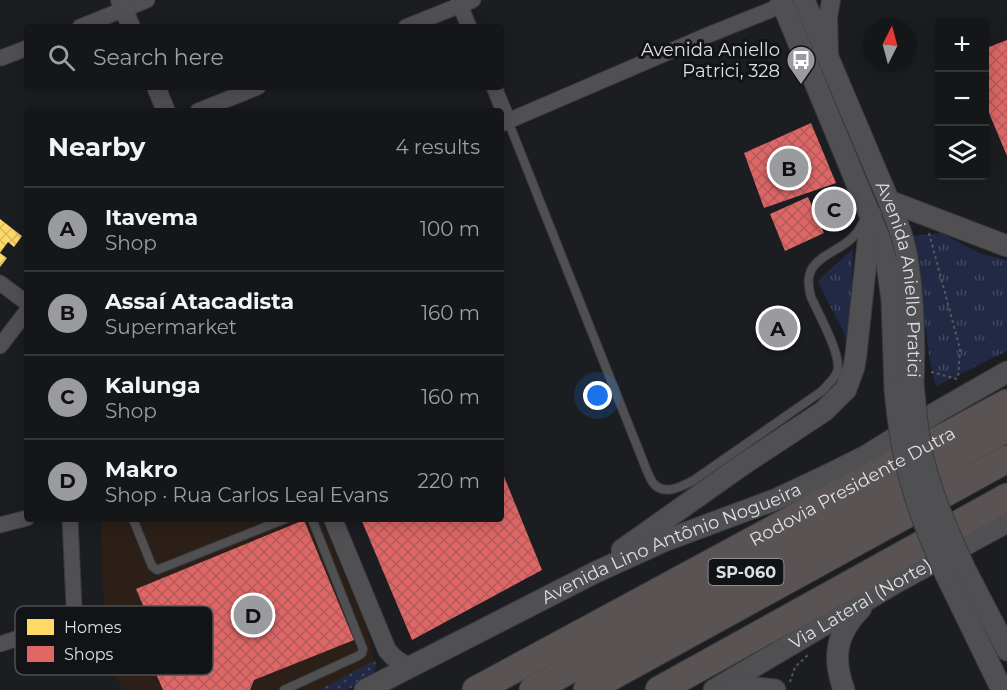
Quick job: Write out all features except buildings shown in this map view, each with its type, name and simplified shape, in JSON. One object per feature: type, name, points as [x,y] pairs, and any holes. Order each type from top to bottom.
[{"type":"highway","name":"Rodovia Presidente Dutra","points":[[476,690],[1007,403]]},
{"type":"highway","name":"Rodovia Presidente Dutra","points":[[533,690],[1007,428]]},
{"type":"highway","points":[[704,566],[728,543],[854,473],[866,456]]},
{"type":"highway","name":"SP-060","points":[[587,690],[1007,460]]},
{"type":"highway","points":[[658,690],[1007,496]]},
{"type":"highway","points":[[616,690],[666,646]]},
{"type":"main road","name":"Avenida Aniello Pratici","points":[[804,0],[889,201],[903,240],[910,274],[914,364],[904,387]]},
{"type":"main road","name":"Avenida Aniello Pratici","points":[[782,3],[879,237],[886,264],[904,387],[916,417],[925,466],[955,571]]},
{"type":"main road","points":[[889,201],[1007,246]]},
{"type":"main road","points":[[596,572],[616,554],[714,484],[824,411],[846,389],[856,354],[869,212]]},
{"type":"main road","name":"Avenida Lino Antônio Nogueira","points":[[374,685],[596,572],[664,541],[777,499],[866,456],[1007,372]]},
{"type":"main road","name":"Via Lateral (Norte)","points":[[714,690],[895,583],[1007,522]]},
{"type":"main road","points":[[955,571],[1007,650]]},
{"type":"main road","points":[[955,571],[1002,690]]},
{"type":"main road","points":[[844,690],[837,662],[840,636],[849,621],[870,599],[895,583]]},
{"type":"main road","points":[[727,690],[782,687]]},
{"type":"street","points":[[86,24],[122,5],[147,0]]},
{"type":"street","points":[[830,64],[828,16],[831,0]]},
{"type":"street","points":[[413,24],[464,2],[468,24]]},
{"type":"street","points":[[504,123],[782,3]]},
{"type":"street","points":[[122,5],[130,24]]},
{"type":"street","points":[[1,58],[24,49]]},
{"type":"street","points":[[157,90],[165,108]]},
{"type":"street","points":[[206,108],[250,90]]},
{"type":"street","points":[[495,90],[500,108]]},
{"type":"street","points":[[0,283],[24,301]]},
{"type":"street","points":[[0,346],[24,315]]},
{"type":"street","points":[[0,525],[24,519]]},
{"type":"street","points":[[70,522],[73,606]]},
{"type":"street","points":[[334,522],[387,650],[386,673],[374,685]]},
{"type":"street","points":[[0,644],[15,639]]},
{"type":"street","points":[[387,650],[396,660],[411,667]]},
{"type":"lane","points":[[504,123],[647,471],[655,486],[660,488],[671,490],[694,480],[822,391],[834,379],[838,360],[811,297],[808,278],[815,263],[840,248],[857,233],[869,212]]},
{"type":"lane","points":[[134,522],[152,566],[157,570],[277,522]]},
{"type":"lane","points":[[284,690],[358,656],[363,649],[313,522]]},
{"type":"path","points":[[928,232],[960,349],[958,379],[931,371]]},
{"type":"path","points":[[782,687],[795,667],[811,652]]},
{"type":"shaded area","points":[[101,522],[322,522],[367,628],[376,666],[347,690],[123,690],[115,675],[213,675],[213,606],[105,606]]},
{"type":"green space","points":[[942,233],[979,253],[1007,260],[1007,351],[936,386],[930,362],[914,236]]},
{"type":"green space","points":[[853,249],[848,348],[844,333],[818,282]]},
{"type":"green space","points":[[375,660],[373,676],[347,690],[319,690]]},
{"type":"place","name":"Avenida Aniello Patrici, 328","points":[[801,86]]},
{"type":"place","name":"Assaí Atacadista","points":[[789,168]]},
{"type":"place","name":"Kalunga","points":[[834,209]]},
{"type":"place","name":"Itavema","points":[[778,328]]},
{"type":"place","name":"Makro","points":[[253,615]]}]
